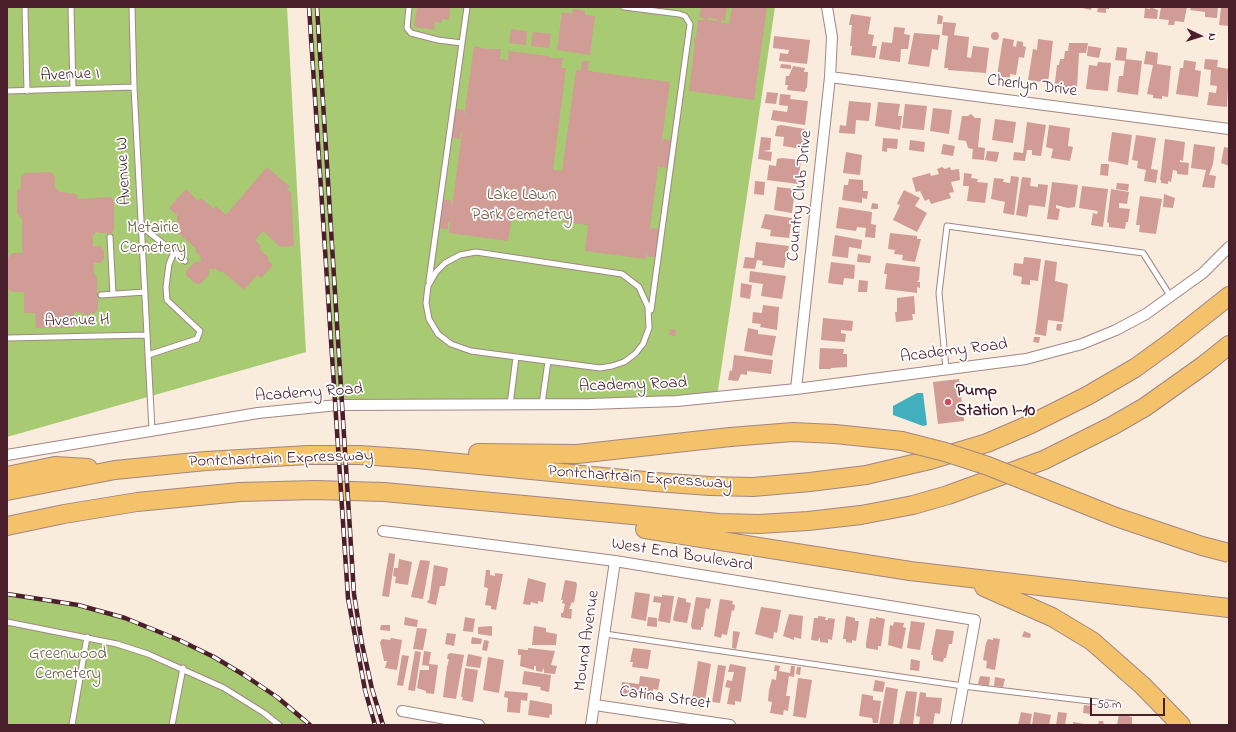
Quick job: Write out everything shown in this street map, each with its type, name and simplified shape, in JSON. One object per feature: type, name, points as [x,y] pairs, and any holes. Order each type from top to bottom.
[{"type":"highway","name":"Pontchartrain Expressway","points":[[7,491],[115,470],[206,461],[360,455],[710,486],[753,487],[866,475],[930,460],[987,443],[1031,424],[1087,396],[1135,368],[1171,342],[1229,296]]},
{"type":"highway","name":"Pontchartrain Expressway","points":[[7,526],[36,519],[137,502],[240,492],[315,490],[384,492],[676,520],[759,524],[808,521],[861,515],[913,505],[948,495],[1014,472],[1112,426],[1177,385],[1229,345]]},
{"type":"highway","points":[[417,459],[477,453],[577,454],[730,436],[793,432],[849,435],[902,441],[945,452],[988,466],[1116,517],[1202,546],[1229,553]]},
{"type":"highway","points":[[7,476],[55,466],[115,470]]},
{"type":"highway","points":[[454,499],[554,517],[679,533],[854,563],[961,578],[1229,608]]},
{"type":"highway","points":[[7,530],[36,519]]},
{"type":"highway","points":[[961,578],[1028,605],[1052,617],[1092,641],[1143,686],[1181,725]]},
{"type":"street","name":"Country Club Drive","points":[[796,389],[830,77],[832,37],[828,7]]},
{"type":"street","name":"Cherlyn Drive","points":[[830,77],[1229,130]]},
{"type":"street","name":"Academy Road","points":[[7,455],[258,413],[338,406],[510,405],[677,401],[796,389],[1026,359],[1082,344],[1116,330],[1146,314],[1203,273],[1229,247]]},
{"type":"street","name":"West End Boulevard","points":[[383,531],[615,561],[974,620],[963,686]]},
{"type":"street","name":"Mound Avenue","points":[[591,725],[615,561]]},
{"type":"street","points":[[956,725],[963,686]]},
{"type":"street","name":"Catina Street","points":[[595,705],[730,725]]},
{"type":"street","points":[[402,711],[433,721],[479,725]]},
{"type":"lane","points":[[25,7],[27,91]]},
{"type":"lane","points":[[71,7],[73,90]]},
{"type":"lane","name":"Avenue W","points":[[132,7],[134,87],[152,430]]},
{"type":"lane","points":[[409,7],[407,28],[411,33],[438,40],[462,43]]},
{"type":"lane","points":[[467,7],[427,291],[426,303],[429,319],[438,334],[447,342],[466,350],[600,368],[617,365],[628,359],[640,347],[646,336],[650,319],[690,24],[685,16],[679,14],[624,7]]},
{"type":"lane","name":"Avenue I","points":[[7,91],[134,87]]},
{"type":"lane","points":[[141,226],[185,261]]},
{"type":"lane","points":[[946,370],[939,293],[947,226],[1143,252],[1171,297]]},
{"type":"lane","points":[[110,237],[113,294]]},
{"type":"lane","points":[[148,355],[197,339],[200,331],[167,300],[166,287],[169,264],[174,252]]},
{"type":"lane","points":[[427,291],[436,272],[448,260],[468,253],[490,254],[622,274],[633,281],[641,291],[647,302],[650,319]]},
{"type":"lane","points":[[101,295],[145,292]]},
{"type":"lane","name":"Avenue H","points":[[7,338],[147,335]]},
{"type":"lane","points":[[510,405],[516,357]]},
{"type":"lane","points":[[542,404],[548,361]]},
{"type":"lane","points":[[7,622],[87,637],[142,652],[184,668],[224,688],[264,713],[279,725]]},
{"type":"lane","points":[[605,634],[963,686],[1115,704]]},
{"type":"lane","points":[[72,725],[87,637]]},
{"type":"lane","points":[[172,725],[184,668]]},
{"type":"green space","name":"Metairie Cemetery","points":[[7,7],[287,7],[306,352],[7,437]]},
{"type":"green space","name":"Lake Lawn Park Cemetery","points":[[309,7],[775,7],[717,397],[338,405],[333,374]]},
{"type":"green space","name":"Greenwood Cemetery","points":[[7,594],[78,605],[125,618],[179,640],[214,657],[244,675],[277,697],[310,725],[7,725]]},
{"type":"water","points":[[917,393],[923,393],[927,425],[923,426],[893,415],[893,406]]},
{"type":"building","points":[[417,7],[450,7],[449,20],[442,19],[442,23],[435,22],[434,30],[414,27]]},
{"type":"building","points":[[701,7],[727,7],[725,21],[721,20],[721,22],[729,24],[732,7],[767,7],[754,100],[689,91],[695,43],[694,38],[696,38],[698,20],[704,20],[705,18],[699,17]],"holes":[[[708,18],[717,19],[717,21],[708,20]]]},
{"type":"building","points":[[1078,7],[1092,7],[1091,10]]},
{"type":"building","points":[[1098,7],[1109,7],[1109,9],[1106,9],[1106,13],[1097,12]]},
{"type":"building","points":[[1150,7],[1158,10],[1157,19],[1144,18],[1145,8],[1150,9]]},
{"type":"building","points":[[1161,7],[1187,7],[1184,22],[1175,21],[1174,25],[1168,25],[1169,20],[1159,19]]},
{"type":"building","points":[[1191,7],[1218,7],[1217,18],[1205,17],[1205,12],[1190,10]]},
{"type":"building","points":[[1221,7],[1229,7],[1229,26],[1219,25]]},
{"type":"building","points":[[573,9],[585,11],[585,15],[595,16],[590,55],[557,50],[562,12],[572,14]]},
{"type":"building","points":[[851,14],[871,17],[868,34],[874,35],[872,46],[877,46],[875,58],[851,55],[852,46],[850,46],[852,25],[849,25]]},
{"type":"building","points":[[938,15],[943,16],[942,24],[937,24]]},
{"type":"building","points":[[943,22],[956,23],[954,35],[969,37],[967,57],[971,58],[973,46],[989,48],[986,73],[948,70],[948,68],[944,68],[948,36],[942,35]]},
{"type":"building","points":[[894,27],[905,28],[904,34],[910,35],[908,49],[901,49],[900,62],[879,59],[882,42],[892,43]]},
{"type":"building","points":[[511,29],[527,31],[526,45],[509,43]]},
{"type":"building","points":[[533,32],[551,34],[549,48],[531,46]]},
{"type":"building","points":[[993,32],[997,32],[999,36],[997,40],[993,40],[991,38],[991,34]]},
{"type":"building","points":[[914,33],[940,35],[938,50],[932,49],[929,67],[908,64]]},
{"type":"building","points":[[774,36],[810,40],[807,64],[779,61],[780,53],[788,54],[789,50],[773,48]]},
{"type":"building","points":[[1003,38],[1014,40],[1013,46],[1016,47],[1017,41],[1023,42],[1023,46],[1026,47],[1024,58],[1019,57],[1016,75],[1010,74],[1010,78],[997,76]]},
{"type":"building","points":[[1038,39],[1053,41],[1048,83],[1028,80],[1033,49],[1037,50]]},
{"type":"building","points":[[1069,43],[1088,43],[1086,53],[1079,53],[1077,88],[1066,87],[1066,92],[1054,90],[1057,65],[1059,65],[1060,59],[1064,59],[1065,51],[1068,51]]},
{"type":"building","points":[[474,46],[487,49],[501,49],[500,59],[508,60],[509,51],[548,56],[551,58],[563,58],[561,68],[566,68],[553,170],[562,171],[576,70],[581,70],[582,61],[589,61],[588,71],[670,82],[661,146],[663,139],[671,140],[667,168],[659,167],[659,160],[649,235],[651,228],[659,229],[655,257],[647,257],[648,249],[645,259],[585,251],[588,225],[564,222],[565,215],[560,214],[558,217],[545,215],[543,212],[537,211],[536,218],[512,215],[508,241],[449,233],[450,222],[448,222],[448,229],[439,228],[443,200],[451,200],[452,208],[462,132],[461,131],[460,139],[452,138],[455,109],[464,110],[464,117]]},
{"type":"building","points":[[1088,46],[1101,48],[1099,58],[1087,56]]},
{"type":"building","points":[[1117,47],[1127,48],[1126,59],[1142,61],[1138,95],[1117,92],[1119,76],[1123,76],[1125,61],[1115,60]]},
{"type":"building","points":[[1146,51],[1158,53],[1157,64],[1171,66],[1168,97],[1162,96],[1162,99],[1153,98],[1153,95],[1147,94],[1153,65],[1144,64]]},
{"type":"building","points":[[1205,59],[1218,60],[1217,67],[1229,69],[1227,107],[1207,105],[1209,92],[1216,93],[1217,86],[1210,85],[1211,70],[1204,69]]},
{"type":"building","points":[[1184,60],[1196,62],[1195,70],[1201,71],[1198,97],[1176,94],[1180,68],[1183,68]]},
{"type":"building","points":[[1098,62],[1111,63],[1108,91],[1086,89],[1089,65],[1097,66]]},
{"type":"building","points":[[781,64],[791,65],[791,69],[780,68]]},
{"type":"building","points":[[793,66],[805,68],[804,72],[808,72],[807,88],[805,92],[787,90],[788,85],[785,85],[786,76],[789,76]]},
{"type":"building","points":[[767,92],[778,93],[776,104],[765,103]]},
{"type":"building","points":[[780,94],[791,95],[790,99],[808,101],[805,125],[771,120],[773,110],[787,112],[788,106],[779,105]]},
{"type":"building","points":[[849,101],[871,103],[869,121],[856,120],[855,134],[839,133],[840,125],[846,126]]},
{"type":"building","points":[[878,102],[900,104],[898,116],[902,116],[900,130],[875,126]]},
{"type":"building","points":[[905,104],[927,106],[924,130],[902,128]]},
{"type":"building","points":[[933,108],[952,110],[949,134],[930,131]]},
{"type":"building","points":[[971,114],[975,118],[981,118],[978,147],[985,148],[984,160],[972,159],[973,149],[968,148],[966,141],[958,140],[962,116],[968,116]]},
{"type":"building","points":[[995,119],[1016,122],[1013,143],[992,140]]},
{"type":"building","points":[[1027,122],[1046,125],[1041,156],[1032,155],[1032,150],[1027,150],[1025,161],[1013,160],[1014,152],[1023,153]]},
{"type":"building","points":[[781,125],[805,129],[802,149],[783,146],[784,137],[775,136],[777,126]]},
{"type":"building","points":[[1049,125],[1070,128],[1068,146],[1073,147],[1070,161],[1051,158],[1053,149],[1046,147]]},
{"type":"building","points":[[1112,132],[1132,135],[1128,165],[1108,161]]},
{"type":"building","points":[[1136,135],[1156,138],[1151,169],[1158,170],[1156,183],[1144,181],[1146,170],[1137,168],[1138,161],[1132,160]]},
{"type":"building","points":[[761,137],[771,138],[770,150],[763,151],[772,152],[771,161],[758,159]]},
{"type":"building","points":[[883,138],[898,139],[897,149],[887,148],[887,152],[882,151]]},
{"type":"building","points":[[1165,139],[1185,142],[1183,161],[1180,160],[1180,162],[1189,163],[1188,175],[1177,174],[1177,171],[1173,170],[1171,182],[1168,181],[1168,184],[1161,183],[1160,180]]},
{"type":"building","points":[[910,140],[925,142],[924,152],[909,150]]},
{"type":"building","points":[[943,144],[955,146],[953,156],[941,154]]},
{"type":"building","points":[[1194,144],[1215,147],[1213,164],[1209,175],[1216,176],[1214,188],[1202,187],[1206,170],[1191,168]]},
{"type":"building","points":[[1224,147],[1229,148],[1229,166],[1221,163]]},
{"type":"building","points":[[987,151],[999,152],[997,162],[985,160]]},
{"type":"building","points":[[846,152],[862,155],[860,175],[843,173]]},
{"type":"building","points":[[782,158],[801,160],[798,184],[767,180],[769,165],[776,166],[777,159]]},
{"type":"building","points":[[1101,164],[1109,164],[1108,176],[1100,175]]},
{"type":"building","points":[[267,167],[290,187],[287,190],[291,192],[294,246],[280,247],[263,231],[255,240],[261,246],[259,249],[269,258],[267,260],[273,265],[261,278],[257,275],[244,290],[222,271],[221,273],[216,269],[209,269],[209,275],[200,284],[196,284],[186,275],[186,271],[195,262],[201,261],[200,256],[195,251],[196,249],[175,230],[180,225],[177,223],[177,215],[169,208],[186,189],[198,201],[201,198],[214,209],[216,206],[226,215]]},
{"type":"building","points":[[942,167],[945,169],[950,167],[951,170],[959,169],[960,180],[951,182],[954,192],[949,193],[951,198],[931,204],[929,199],[925,201],[920,191],[916,192],[912,178],[930,173],[931,176],[939,174],[937,169]]},
{"type":"building","points":[[51,172],[55,177],[55,187],[60,192],[76,194],[78,199],[111,197],[114,201],[114,229],[112,233],[99,233],[97,231],[93,236],[93,246],[100,246],[104,250],[104,259],[100,263],[94,263],[94,274],[97,277],[98,309],[95,313],[90,313],[90,315],[83,315],[83,313],[74,312],[74,328],[36,328],[35,313],[24,313],[24,292],[12,292],[8,289],[8,258],[12,253],[24,253],[22,252],[22,219],[17,213],[17,191],[21,188],[21,177],[25,173]]},
{"type":"building","points":[[964,173],[972,174],[971,178],[978,179],[977,182],[988,183],[985,203],[967,201],[969,186],[963,186]]},
{"type":"building","points":[[1011,176],[1019,177],[1014,215],[1003,213],[1005,202],[991,199],[994,178],[1004,179],[1003,182],[1010,183]]},
{"type":"building","points":[[1022,177],[1031,178],[1030,186],[1038,187],[1038,184],[1048,185],[1045,207],[1029,205],[1027,217],[1016,215]]},
{"type":"building","points":[[849,179],[863,180],[863,191],[868,191],[867,199],[862,198],[862,203],[842,200],[844,185],[848,185]]},
{"type":"building","points":[[755,181],[765,182],[764,195],[754,194]]},
{"type":"building","points":[[1052,182],[1078,185],[1075,207],[1068,208],[1056,205],[1056,208],[1060,209],[1058,220],[1047,219]]},
{"type":"building","points":[[1117,183],[1129,184],[1128,191],[1116,189]]},
{"type":"building","points":[[1082,186],[1108,189],[1103,227],[1091,225],[1093,213],[1097,214],[1098,211],[1079,208]]},
{"type":"building","points":[[777,187],[795,189],[792,213],[774,210]]},
{"type":"building","points":[[1111,189],[1129,192],[1127,204],[1119,203],[1119,208],[1130,209],[1128,222],[1126,222],[1125,229],[1109,227],[1109,223],[1107,222]]},
{"type":"building","points":[[904,190],[920,198],[915,206],[927,213],[917,232],[893,220],[900,205],[897,204]]},
{"type":"building","points":[[1164,194],[1175,198],[1173,208],[1163,207]]},
{"type":"building","points":[[1140,196],[1162,199],[1156,234],[1139,232],[1140,225],[1136,225]]},
{"type":"building","points":[[872,203],[878,204],[878,209],[871,209]]},
{"type":"building","points":[[839,207],[872,212],[871,224],[876,225],[875,238],[865,237],[866,228],[857,227],[856,231],[836,228]]},
{"type":"building","points":[[765,214],[792,218],[789,238],[770,236],[771,230],[761,228]]},
{"type":"building","points":[[890,233],[917,236],[917,239],[921,239],[915,262],[902,260],[903,255],[894,254],[895,250],[888,249]]},
{"type":"building","points":[[835,235],[862,240],[861,249],[849,247],[848,258],[832,256]]},
{"type":"building","points":[[756,242],[789,246],[784,268],[762,265],[763,261],[757,260],[755,269],[743,268],[745,257],[754,258]]},
{"type":"building","points":[[858,254],[871,256],[870,263],[857,262]]},
{"type":"building","points":[[1024,257],[1041,259],[1038,281],[1030,280],[1030,285],[1021,284],[1022,277],[1013,275],[1014,263],[1023,264]]},
{"type":"building","points":[[1045,260],[1057,262],[1055,281],[1068,284],[1063,322],[1048,320],[1046,336],[1035,334]]},
{"type":"building","points":[[831,262],[855,265],[854,279],[844,278],[843,285],[828,283]]},
{"type":"building","points":[[886,263],[920,267],[919,280],[917,282],[920,282],[920,288],[917,287],[917,293],[885,289],[887,274],[884,274]]},
{"type":"building","points":[[750,271],[786,276],[782,299],[761,296],[763,284],[749,282]]},
{"type":"building","points":[[859,280],[868,281],[867,292],[858,292]]},
{"type":"building","points":[[741,283],[752,285],[750,299],[740,297]]},
{"type":"building","points":[[914,296],[915,314],[912,314],[913,320],[896,322],[895,312],[897,312],[897,298]]},
{"type":"building","points":[[763,305],[779,307],[777,330],[760,327],[761,324],[752,323],[753,312],[762,313]]},
{"type":"building","points":[[823,318],[853,321],[852,331],[841,330],[841,333],[846,334],[845,342],[821,340]]},
{"type":"building","points":[[1057,324],[1062,324],[1061,331],[1056,330]]},
{"type":"building","points":[[748,328],[758,330],[758,334],[776,336],[772,356],[744,351]]},
{"type":"building","points":[[670,329],[676,330],[675,336],[669,335]]},
{"type":"building","points":[[1034,337],[1040,337],[1039,343],[1033,342]]},
{"type":"building","points":[[820,348],[844,349],[843,354],[847,354],[847,367],[819,369]]},
{"type":"building","points":[[734,355],[773,360],[771,374],[747,371],[747,375],[741,374],[738,381],[728,380],[730,370],[732,371]]},
{"type":"building","name":"Pump Station I-10","points":[[959,379],[964,421],[938,424],[933,382]]},
{"type":"building","points":[[389,553],[395,554],[395,557],[389,597],[382,596]]},
{"type":"building","points":[[399,559],[412,562],[408,585],[395,583],[396,577],[393,576],[394,568],[398,568]]},
{"type":"building","points":[[420,560],[430,561],[423,599],[411,597]]},
{"type":"building","points":[[434,565],[448,568],[445,586],[440,586],[436,605],[428,603],[427,601],[429,600]]},
{"type":"building","points":[[486,570],[490,570],[490,575],[495,576],[495,573],[503,574],[496,610],[491,609],[491,606],[485,605],[488,588],[484,587]]},
{"type":"building","points":[[528,578],[546,583],[543,602],[538,601],[538,604],[531,602],[530,605],[523,604]]},
{"type":"building","points":[[565,580],[576,582],[577,585],[574,603],[572,602],[569,609],[572,609],[571,619],[561,617],[565,604],[562,603],[563,600],[561,600]]},
{"type":"building","points":[[635,592],[650,594],[646,621],[631,618]]},
{"type":"building","points":[[662,595],[674,596],[670,623],[658,621],[661,603],[653,602],[654,596],[662,597]]},
{"type":"building","points":[[678,597],[686,599],[686,602],[691,603],[687,623],[674,621],[673,619]]},
{"type":"building","points":[[696,597],[711,599],[709,609],[706,608],[703,627],[701,627],[701,630],[692,629],[691,625]]},
{"type":"building","points":[[720,599],[733,601],[732,604],[735,605],[734,611],[732,610],[727,635],[722,634],[721,638],[714,636]]},
{"type":"building","points":[[761,607],[781,610],[777,633],[774,632],[773,639],[755,634]]},
{"type":"building","points":[[789,614],[803,616],[801,639],[794,637],[794,640],[783,636]]},
{"type":"building","points":[[818,616],[826,617],[825,620],[828,620],[828,618],[835,619],[832,640],[828,639],[828,643],[820,642],[820,638],[818,641],[811,640],[814,618],[818,618]]},
{"type":"building","points":[[846,616],[855,618],[855,621],[859,621],[856,641],[852,640],[852,643],[846,642],[846,639],[843,639]]},
{"type":"building","points":[[405,617],[418,620],[417,627],[404,625]]},
{"type":"building","points":[[465,617],[475,619],[473,632],[463,631]]},
{"type":"building","points":[[648,617],[657,618],[657,627],[647,626]]},
{"type":"building","points":[[876,617],[885,619],[881,646],[878,646],[878,650],[866,648],[870,618],[876,619]]},
{"type":"building","points":[[911,621],[925,623],[920,650],[907,648]]},
{"type":"building","points":[[894,622],[904,623],[903,627],[906,628],[902,649],[888,645],[890,625],[893,626]]},
{"type":"building","points":[[381,625],[390,625],[390,631],[380,630]]},
{"type":"building","points":[[492,626],[492,636],[478,634],[478,627]]},
{"type":"building","points":[[534,626],[546,628],[546,632],[557,634],[556,645],[532,645]]},
{"type":"building","points":[[417,628],[427,629],[423,650],[413,649]]},
{"type":"building","points":[[936,629],[954,631],[952,644],[949,644],[946,658],[944,658],[943,662],[933,660],[933,655],[931,655]]},
{"type":"building","points":[[733,631],[740,632],[736,649],[732,648]]},
{"type":"building","points":[[1024,631],[1031,634],[1030,638],[1022,637]]},
{"type":"building","points":[[447,633],[456,634],[454,646],[445,644]]},
{"type":"building","points":[[472,637],[482,639],[481,644],[472,644]]},
{"type":"building","points":[[391,638],[402,640],[397,670],[385,668],[387,661],[384,661],[380,642],[382,639],[390,640]]},
{"type":"building","points":[[993,638],[1000,639],[995,670],[986,668],[987,661],[983,660],[986,643],[988,639],[993,640]]},
{"type":"building","points":[[484,640],[489,641],[487,651],[482,650]]},
{"type":"building","points":[[528,648],[555,651],[551,665],[557,666],[555,674],[544,673],[544,668],[542,672],[536,671],[536,666],[534,666],[534,670],[520,666],[521,655],[518,655],[518,649],[528,650]]},
{"type":"building","points":[[633,648],[651,650],[648,669],[632,667],[633,662],[630,662]]},
{"type":"building","points":[[415,651],[421,652],[415,691],[408,690]]},
{"type":"building","points":[[424,651],[431,652],[429,664],[438,665],[434,694],[426,693],[426,691],[417,688],[420,670],[429,670],[429,666],[422,665]]},
{"type":"building","points":[[448,654],[464,655],[456,699],[443,697],[449,659],[447,659]]},
{"type":"building","points":[[468,654],[482,657],[480,668],[466,666]]},
{"type":"building","points":[[402,655],[409,656],[403,686],[397,685]]},
{"type":"building","points":[[488,657],[504,660],[499,693],[483,690]]},
{"type":"building","points":[[911,659],[920,661],[919,671],[910,670]]},
{"type":"building","points":[[698,661],[711,664],[705,701],[692,699]]},
{"type":"building","points":[[730,664],[746,667],[741,702],[735,701],[735,705],[727,704],[730,688],[725,687],[727,680],[732,681],[734,672],[728,672]]},
{"type":"building","points":[[718,665],[726,666],[720,703],[712,702]]},
{"type":"building","points":[[775,665],[780,666],[779,671],[790,673],[791,666],[795,666],[794,677],[789,676],[786,696],[790,696],[788,711],[784,710],[783,715],[770,713],[772,702],[768,701],[772,679],[776,680],[777,671],[774,671]]},
{"type":"building","points":[[797,667],[801,667],[800,675],[796,674]]},
{"type":"building","points":[[465,668],[478,670],[473,702],[462,700],[463,697],[461,697]]},
{"type":"building","points":[[524,671],[551,675],[549,692],[540,690],[541,687],[522,684]]},
{"type":"building","points":[[640,676],[660,679],[658,690],[653,689],[652,700],[620,696],[622,682],[639,684]]},
{"type":"building","points":[[980,676],[990,677],[989,686],[978,684]]},
{"type":"building","points":[[995,677],[1005,679],[1003,687],[994,686]]},
{"type":"building","points":[[798,678],[812,680],[806,718],[793,716]]},
{"type":"building","points":[[875,680],[885,682],[883,692],[873,691]]},
{"type":"building","points":[[886,687],[898,689],[893,725],[879,725]]},
{"type":"building","points":[[505,691],[528,693],[527,701],[521,700],[520,713],[507,712],[508,698],[504,697]]},
{"type":"building","points":[[906,691],[917,692],[913,725],[899,725]]},
{"type":"building","points":[[920,692],[926,693],[926,697],[942,698],[940,714],[935,713],[933,725],[919,725],[920,717],[916,716]]},
{"type":"building","points":[[862,694],[873,696],[873,700],[881,701],[878,723],[873,723],[872,718],[859,716]]},
{"type":"building","points":[[530,700],[552,704],[552,715],[550,714],[549,718],[528,715]]},
{"type":"building","points":[[1084,705],[1091,706],[1090,714],[1083,713]]},
{"type":"building","points":[[1021,712],[1032,714],[1030,725],[1018,725]]},
{"type":"building","points":[[1034,712],[1051,715],[1049,725],[1032,725]]},
{"type":"building","points":[[1058,712],[1067,713],[1065,725],[1056,725]]},
{"type":"building","points":[[1119,714],[1132,717],[1132,725],[1117,725]]},
{"type":"building","points":[[1099,721],[1103,721],[1104,725],[1098,725]]},
{"type":"building","points":[[1073,722],[1085,724],[1085,725],[1073,725]]},
{"type":"railway","points":[[309,7],[348,598],[365,690],[375,725]]},
{"type":"railway","points":[[317,7],[354,594],[362,644],[372,689],[383,725]]},
{"type":"railway","points":[[7,594],[78,605],[125,618],[179,640],[214,657],[244,675],[277,697],[310,725]]},
{"type":"place","name":"Pump Station I-10","points":[[948,402]]}]
